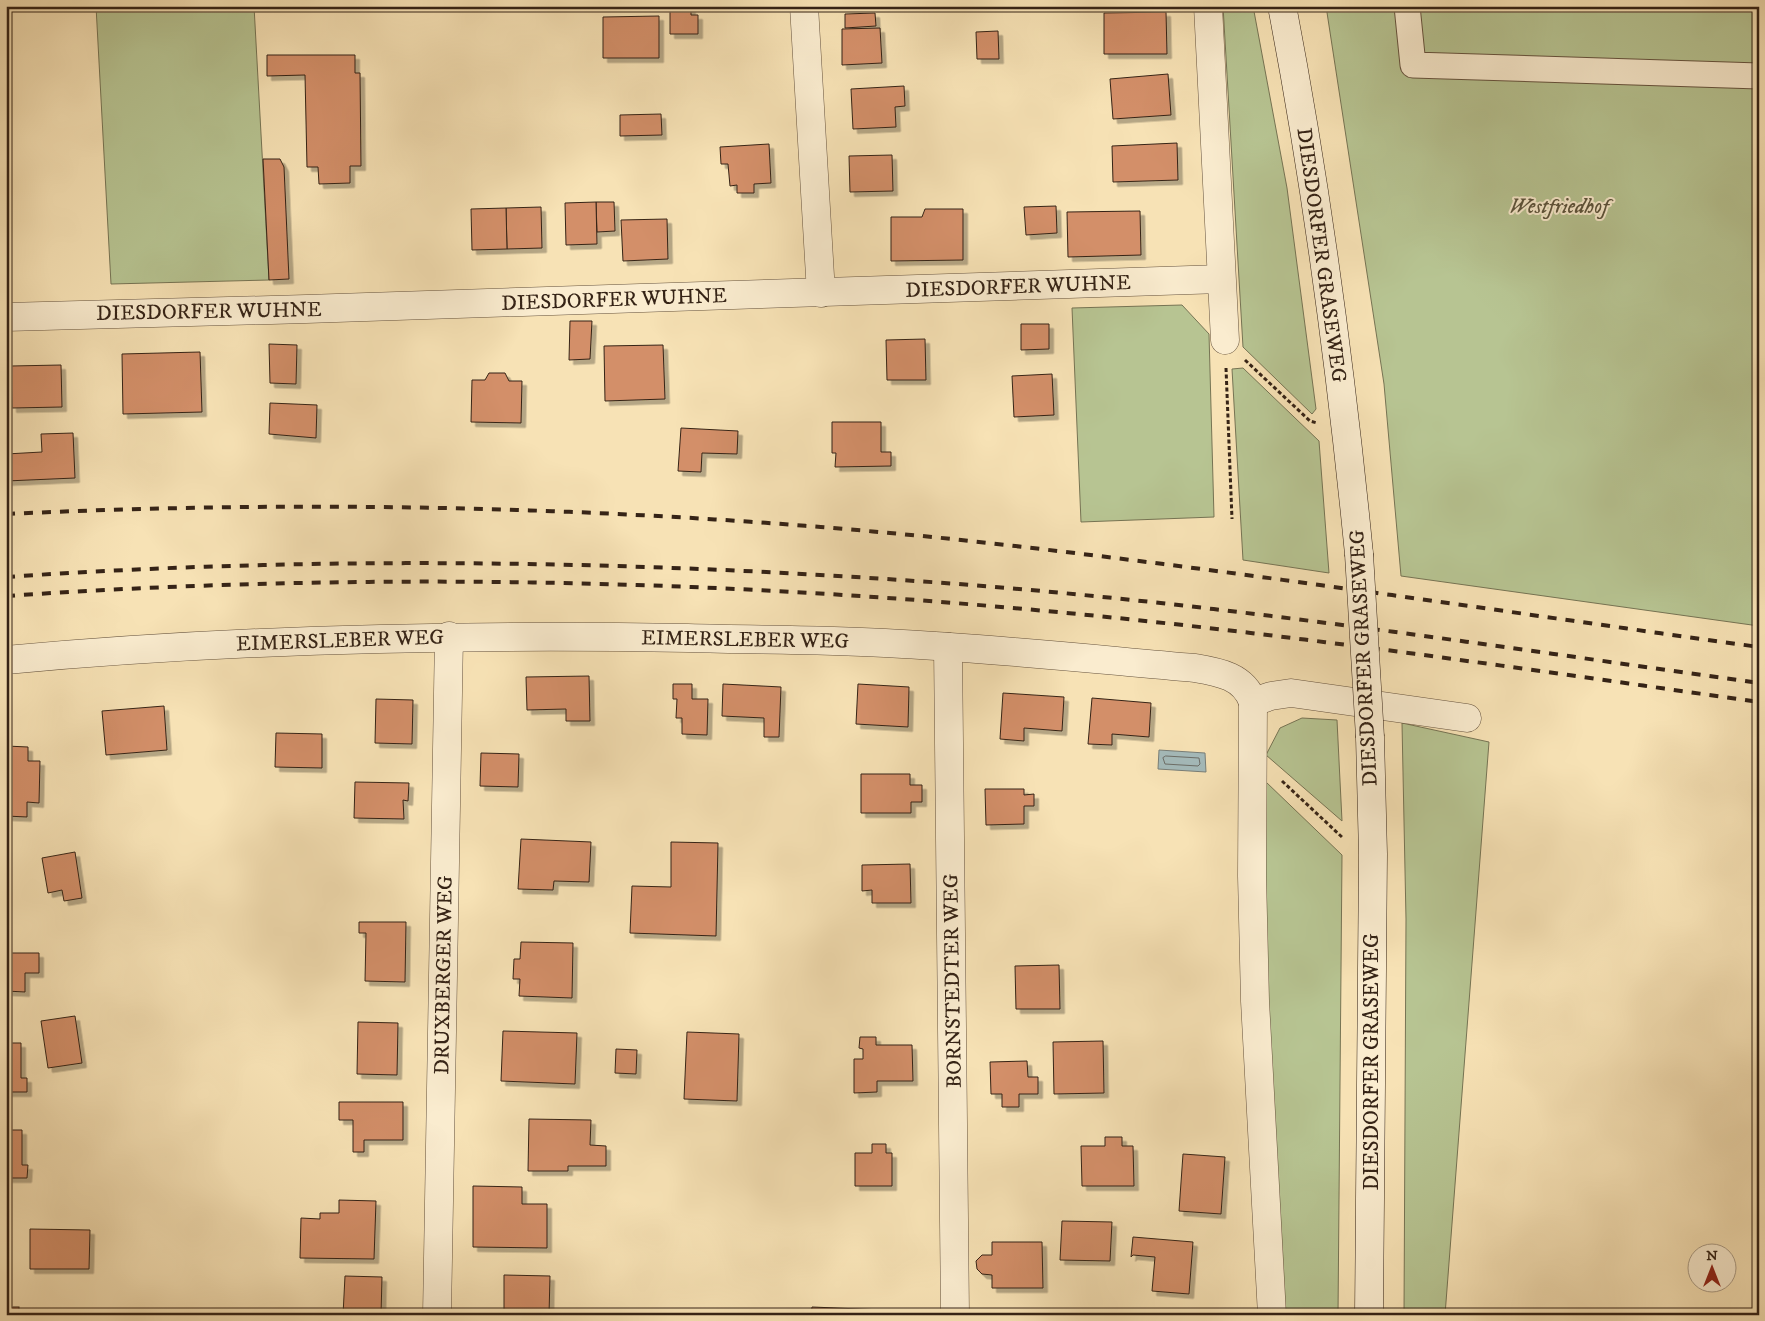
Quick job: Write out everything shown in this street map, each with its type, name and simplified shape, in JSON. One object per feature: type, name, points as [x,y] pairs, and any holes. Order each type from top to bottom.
[{"type":"street","points":[[804,6],[821,293]]},
{"type":"street","points":[[1208,6],[1225,340]]},
{"type":"street","name":"DIESDORFER GRASEWEG","points":[[1282,6],[1326,261],[1359,554],[1370,737],[1373,864],[1369,1315]]},
{"type":"street","points":[[1407,6],[1413,65],[1759,76]]},
{"type":"street","name":"DIESDORFER WUHNE","points":[[6,316],[821,293],[1221,279]]},
{"type":"street","name":"EIMERSLEBER WEG","points":[[6,660],[259,642],[449,636],[822,640],[948,647],[1215,671],[1240,682],[1246,687],[1253,702]]},
{"type":"street","name":"DRUXBERGER WEG","points":[[437,1315],[449,636]]},
{"type":"street","name":"BORNSTEDTER WEG","points":[[948,647],[955,1315]]},
{"type":"street","points":[[1272,1315],[1255,1001],[1252,876],[1253,702],[1271,696],[1291,693],[1467,718]]},
{"type":"path","points":[[1225,340],[1232,519]]},
{"type":"path","points":[[1247,361],[1310,421]]},
{"type":"path","points":[[1253,753],[1346,840]]},
{"type":"green space","points":[[96,6],[254,6],[269,280],[111,284]]},
{"type":"green space","points":[[1223,6],[1253,6],[1287,188],[1316,409],[1312,414],[1243,347]]},
{"type":"green space","name":"Westfriedhof","points":[[1326,6],[1759,6],[1759,626],[1401,576],[1384,384]]},
{"type":"green space","points":[[1182,305],[1209,334],[1214,517],[1081,522],[1072,308]]},
{"type":"green space","points":[[1243,368],[1319,441],[1329,573],[1243,560],[1232,369]]},
{"type":"green space","points":[[1302,718],[1337,720],[1342,821],[1266,755],[1280,728]]},
{"type":"green space","points":[[1402,723],[1489,742],[1445,1315],[1404,1315],[1406,919]]},
{"type":"green space","points":[[1259,782],[1266,782],[1342,855],[1338,1315],[1283,1315],[1266,990]]},
{"type":"water","points":[[1159,750],[1205,753],[1206,772],[1158,769]]},
{"type":"building","points":[[670,6],[691,6],[691,15],[698,15],[698,34],[670,34]]},
{"type":"building","points":[[1166,12],[1167,54],[1104,54],[1104,13]]},
{"type":"building","points":[[875,13],[876,26],[845,28],[845,14]]},
{"type":"building","points":[[659,16],[659,58],[603,58],[603,17]]},
{"type":"building","points":[[880,28],[882,63],[842,65],[842,29]]},
{"type":"building","points":[[998,31],[999,59],[977,59],[976,32]]},
{"type":"building","points":[[267,55],[355,55],[355,73],[360,73],[361,166],[350,166],[350,183],[319,184],[318,167],[307,167],[305,75],[267,76]]},
{"type":"building","points":[[1168,74],[1171,115],[1113,119],[1110,79]]},
{"type":"building","points":[[904,86],[905,106],[895,107],[896,127],[853,129],[851,89]]},
{"type":"building","points":[[661,114],[662,135],[620,136],[620,115]]},
{"type":"building","points":[[1177,143],[1178,180],[1113,182],[1112,146]]},
{"type":"building","points":[[769,144],[771,183],[754,184],[754,193],[737,193],[737,185],[730,186],[728,164],[721,164],[720,147]]},
{"type":"building","points":[[892,155],[893,191],[850,192],[849,156]]},
{"type":"building","points":[[263,159],[280,159],[284,167],[289,279],[269,280]]},
{"type":"building","points":[[596,202],[614,202],[615,231],[597,232]]},
{"type":"building","points":[[596,202],[597,244],[566,245],[565,203]]},
{"type":"building","points":[[1056,206],[1057,233],[1026,235],[1024,207]]},
{"type":"building","points":[[541,207],[542,248],[507,249],[506,208]]},
{"type":"building","points":[[506,208],[507,249],[472,250],[471,209]]},
{"type":"building","points":[[925,209],[963,209],[963,260],[891,261],[891,217],[922,217]]},
{"type":"building","points":[[1140,211],[1141,255],[1068,257],[1067,212]]},
{"type":"building","points":[[667,219],[668,259],[623,261],[621,220]]},
{"type":"building","points":[[570,321],[592,321],[590,359],[569,360]]},
{"type":"building","points":[[1021,324],[1049,324],[1049,349],[1021,350]]},
{"type":"building","points":[[925,339],[926,380],[887,380],[886,340]]},
{"type":"building","points":[[269,344],[297,345],[296,384],[270,383]]},
{"type":"building","points":[[663,345],[665,399],[605,401],[604,346]]},
{"type":"building","points":[[200,352],[202,412],[123,414],[122,354]]},
{"type":"building","points":[[61,365],[62,407],[12,408],[11,366]]},
{"type":"building","points":[[489,373],[505,373],[509,381],[522,381],[521,423],[471,422],[472,380],[485,380]]},
{"type":"building","points":[[1052,374],[1054,415],[1014,417],[1012,376]]},
{"type":"building","points":[[270,403],[317,405],[316,438],[269,434]]},
{"type":"building","points":[[832,422],[881,422],[881,452],[891,452],[891,466],[835,467],[836,453],[832,453]]},
{"type":"building","points":[[681,428],[738,431],[737,454],[702,453],[701,472],[678,471]]},
{"type":"building","points":[[73,433],[75,478],[6,481],[6,454],[42,452],[41,434]]},
{"type":"building","points":[[589,676],[590,721],[566,721],[566,709],[527,710],[526,677]]},
{"type":"building","points":[[673,684],[692,684],[692,699],[708,699],[707,735],[682,734],[682,718],[676,718],[677,699],[673,699]]},
{"type":"building","points":[[723,684],[781,687],[779,737],[764,737],[764,718],[722,716]]},
{"type":"building","points":[[858,684],[909,687],[908,727],[856,724]]},
{"type":"building","points":[[1003,693],[1064,697],[1062,731],[1024,728],[1024,741],[1000,739]]},
{"type":"building","points":[[1092,698],[1151,703],[1149,737],[1112,734],[1112,745],[1088,744]]},
{"type":"building","points":[[376,699],[413,700],[412,744],[375,743]]},
{"type":"building","points":[[164,706],[167,750],[106,755],[102,711]]},
{"type":"building","points":[[276,733],[322,734],[322,768],[275,767]]},
{"type":"building","points":[[6,746],[28,747],[28,761],[40,761],[39,803],[27,802],[27,817],[6,816]]},
{"type":"building","points":[[481,753],[519,754],[518,787],[480,786]]},
{"type":"building","points":[[861,774],[910,774],[910,785],[922,785],[922,802],[911,802],[911,813],[861,813]]},
{"type":"building","points":[[355,782],[409,783],[408,801],[403,800],[404,819],[354,818]]},
{"type":"building","points":[[985,789],[1024,789],[1024,795],[1034,794],[1034,806],[1024,806],[1024,824],[986,825]]},
{"type":"building","points":[[521,839],[591,842],[589,882],[554,881],[553,890],[518,889]]},
{"type":"building","points":[[671,842],[718,843],[716,936],[630,933],[632,886],[671,887]]},
{"type":"building","points":[[75,852],[82,898],[64,901],[62,890],[48,893],[42,858]]},
{"type":"building","points":[[910,864],[911,903],[872,903],[872,890],[862,891],[862,865]]},
{"type":"building","points":[[359,922],[406,922],[405,982],[365,981],[366,933],[359,933]]},
{"type":"building","points":[[521,942],[573,943],[572,998],[519,996],[520,979],[513,979],[514,959],[520,959]]},
{"type":"building","points":[[6,953],[39,953],[39,973],[25,973],[25,992],[6,991]]},
{"type":"building","points":[[1059,965],[1060,1009],[1016,1009],[1015,966]]},
{"type":"building","points":[[75,1016],[82,1063],[48,1068],[41,1021]]},
{"type":"building","points":[[358,1022],[398,1023],[397,1075],[357,1074]]},
{"type":"building","points":[[503,1031],[577,1033],[575,1084],[501,1081]]},
{"type":"building","points":[[687,1032],[739,1034],[737,1101],[684,1099]]},
{"type":"building","points":[[860,1037],[876,1037],[876,1045],[912,1045],[913,1081],[877,1081],[877,1092],[854,1093],[854,1059],[863,1059],[863,1049],[859,1048]]},
{"type":"building","points":[[1103,1041],[1104,1093],[1054,1094],[1053,1042]]},
{"type":"building","points":[[6,1043],[21,1043],[21,1078],[27,1078],[27,1092],[6,1092]]},
{"type":"building","points":[[616,1049],[637,1050],[636,1074],[615,1073]]},
{"type":"building","points":[[1027,1061],[1028,1077],[1038,1077],[1038,1094],[1019,1094],[1019,1107],[1002,1107],[1002,1094],[991,1094],[990,1062]]},
{"type":"building","points":[[339,1102],[403,1102],[403,1140],[364,1140],[364,1152],[353,1152],[353,1120],[339,1120]]},
{"type":"building","points":[[529,1119],[591,1120],[590,1145],[606,1146],[606,1166],[568,1166],[568,1171],[528,1171]]},
{"type":"building","points":[[6,1130],[22,1130],[22,1165],[28,1165],[27,1178],[6,1178]]},
{"type":"building","points":[[1105,1137],[1122,1137],[1122,1146],[1133,1146],[1134,1186],[1082,1186],[1081,1146],[1105,1146]]},
{"type":"building","points":[[872,1144],[886,1144],[886,1153],[892,1153],[892,1186],[855,1186],[855,1153],[872,1153]]},
{"type":"building","points":[[1183,1154],[1225,1157],[1221,1214],[1179,1211]]},
{"type":"building","points":[[473,1186],[522,1187],[522,1204],[547,1204],[547,1248],[473,1247]]},
{"type":"building","points":[[339,1200],[376,1201],[374,1259],[300,1258],[301,1218],[320,1219],[320,1213],[339,1213]]},
{"type":"building","points":[[1062,1221],[1112,1222],[1110,1261],[1060,1260]]},
{"type":"building","points":[[30,1229],[90,1230],[89,1269],[30,1269]]},
{"type":"building","points":[[1133,1237],[1193,1242],[1189,1294],[1152,1291],[1155,1257],[1133,1255],[1131,1257]]},
{"type":"building","points":[[992,1242],[1042,1242],[1043,1288],[992,1288],[992,1275],[982,1274],[977,1269],[976,1261],[982,1255],[992,1255]]},
{"type":"building","points":[[504,1275],[550,1276],[549,1315],[504,1315]]},
{"type":"building","points":[[345,1276],[382,1277],[381,1315],[343,1315]]},
{"type":"building","points":[[6,1307],[19,1307],[19,1315],[6,1315]]},
{"type":"building","points":[[812,1307],[884,1310],[884,1315],[811,1315]]},
{"type":"railway","points":[[6,514],[124,509],[361,507],[480,509],[716,519],[834,528],[1053,550],[1356,590],[1759,647]]},
{"type":"railway","points":[[6,577],[234,566],[461,563],[575,565],[803,574],[1022,589],[1233,611],[1759,683]]},
{"type":"railway","points":[[6,596],[258,584],[384,582],[510,582],[762,590],[1013,608],[1200,627],[1387,650],[1759,702]]}]
